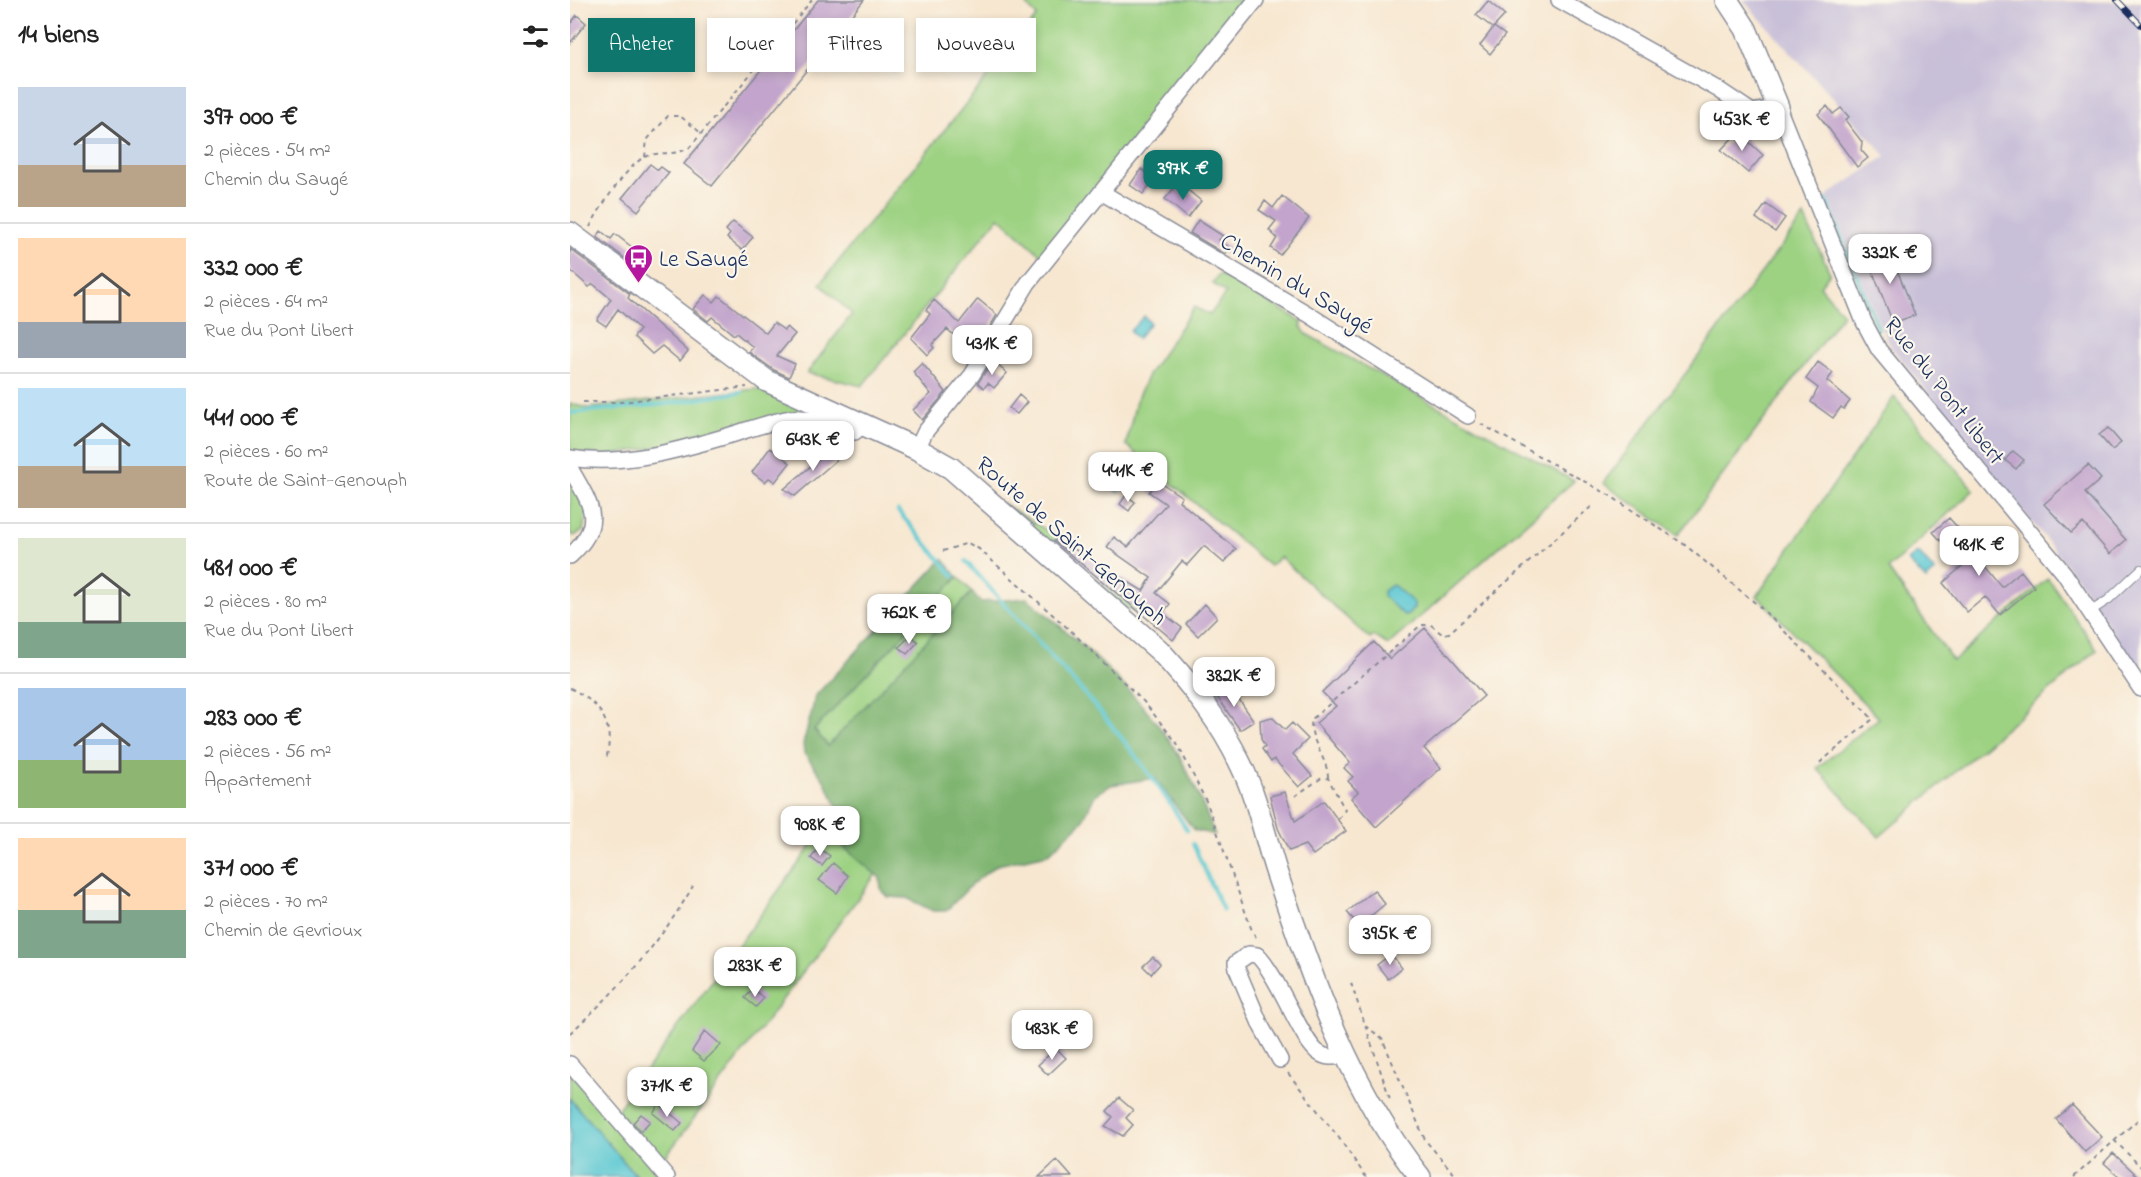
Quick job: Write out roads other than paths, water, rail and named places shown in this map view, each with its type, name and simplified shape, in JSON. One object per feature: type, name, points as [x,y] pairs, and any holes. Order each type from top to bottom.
[{"type":"street","points":[[917,449],[925,432],[972,375],[1028,282],[1256,0]]},
{"type":"street","points":[[1559,0],[1719,90],[1752,112],[1778,107],[1746,29],[1727,0]]},
{"type":"street","name":"Rue du Pont Libert","points":[[1778,107],[1864,322],[1879,350],[2029,529],[2091,611],[2141,689]]},
{"type":"street","name":"Chemin du Saugé","points":[[1101,192],[1308,314],[1468,416]]},
{"type":"street","name":"Route de Saint-Genouph","points":[[576,238],[748,368],[777,385],[864,423],[951,468],[980,490],[1160,651],[1204,701],[1228,740],[1249,784],[1287,906],[1346,1056],[1386,1131],[1420,1177]]},
{"type":"street","points":[[570,458],[602,459],[669,451],[795,417],[817,420],[847,432],[855,432],[864,423]]},
{"type":"street","points":[[570,468],[591,509],[593,523],[587,540],[570,556]]},
{"type":"street","points":[[1280,1060],[1257,1018],[1236,965],[1239,960],[1249,954],[1260,958],[1282,991],[1315,1051],[1330,1057],[1346,1056]]},
{"type":"street","points":[[570,1064],[667,1177]]},
{"type":"lane","points":[[2091,611],[2108,600],[2141,568]]},
{"type":"water","points":[[1144,316],[1150,323],[1137,339],[1130,331]]},
{"type":"water","points":[[1111,474],[1121,476],[1122,489],[1119,492],[1115,491]]},
{"type":"water","points":[[1918,552],[1935,572],[1926,580],[1908,561]]},
{"type":"water","points":[[1393,585],[1414,603],[1414,608],[1408,615],[1404,615],[1383,596],[1383,591]]},
{"type":"water","points":[[570,1099],[637,1177],[570,1177]]},
{"type":"waterway","points":[[1826,200],[1878,329]]},
{"type":"waterway","points":[[570,413],[666,404],[742,392]]},
{"type":"waterway","points":[[898,511],[954,576]]},
{"type":"waterway","points":[[966,561],[1110,724],[1163,793],[1187,830]]},
{"type":"waterway","points":[[1193,844],[1223,910]]},
{"type":"railway","points":[[2117,0],[2141,25]]},
{"type":"place","name":"Le Saugé","points":[[638,284]]}]
